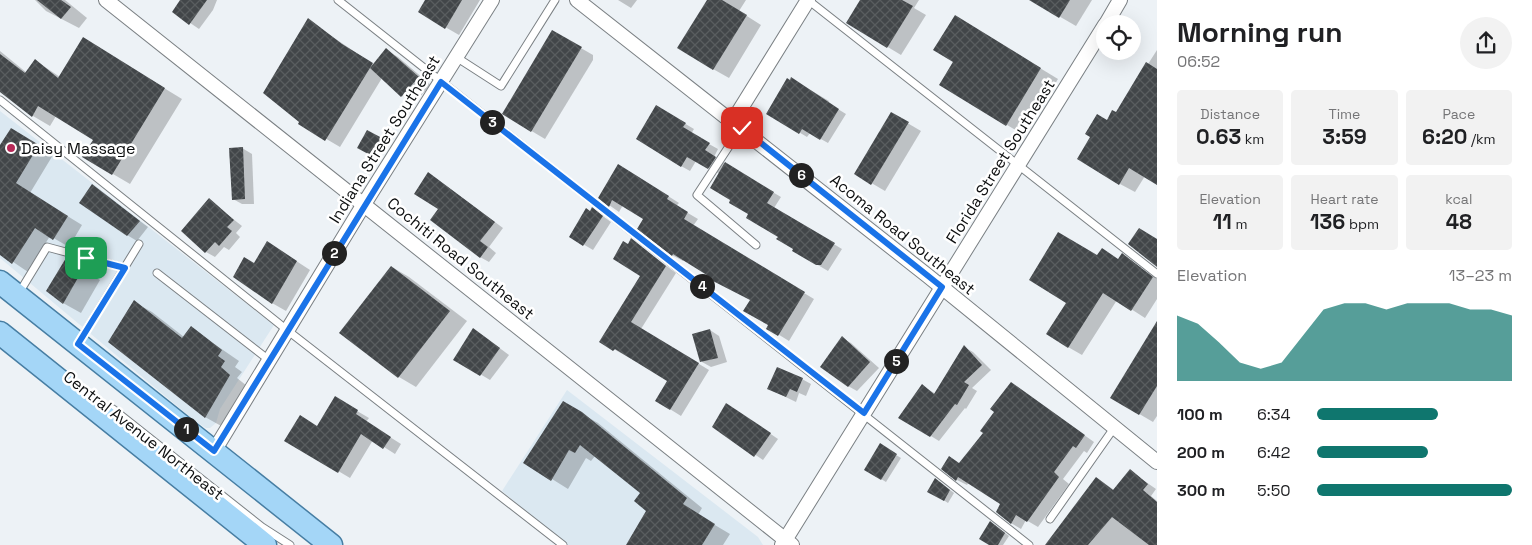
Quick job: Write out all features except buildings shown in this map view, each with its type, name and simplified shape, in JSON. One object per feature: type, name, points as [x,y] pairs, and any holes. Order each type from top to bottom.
[{"type":"main road","points":[[9,288],[331,545]]},
{"type":"main road","name":"Central Avenue Northeast","points":[[0,332],[265,545]]},
{"type":"street","name":"Cochiti Road Southeast","points":[[106,0],[787,543]]},
{"type":"street","name":"Indiana Street Southeast","points":[[214,451],[364,204],[492,0]]},
{"type":"street","name":"Acoma Road Southeast","points":[[577,0],[738,124],[942,287],[1114,428],[1156,458]]},
{"type":"street","points":[[738,124],[808,0]]},
{"type":"street","name":"Florida Street Southeast","points":[[1111,15],[1120,0]]},
{"type":"street","name":"Florida Street Southeast","points":[[787,543],[864,413],[1096,39]]},
{"type":"lane","points":[[338,0],[1030,545]]},
{"type":"lane","points":[[456,57],[501,86],[556,0]]},
{"type":"lane","points":[[808,0],[1157,274]]},
{"type":"lane","points":[[0,100],[287,330],[563,545]]},
{"type":"lane","points":[[738,124],[697,195],[756,245]]},
{"type":"lane","points":[[78,344],[140,244]]},
{"type":"lane","points":[[9,288],[47,247],[125,268]]},
{"type":"lane","points":[[158,273],[268,360]]},
{"type":"lane","name":"Central Avenue Northeast","points":[[107,405],[262,527],[290,545]]},
{"type":"lane","points":[[1050,519],[1114,428]]},
{"type":"shaded area","points":[[0,111],[274,325],[220,409],[216,423],[210,428],[206,428],[195,421],[0,258]]},
{"type":"shaded area","points":[[567,390],[758,537],[763,545],[565,545],[502,491]]},
{"type":"place","name":"Daisy Massage","points":[[11,148]]},
{"type":"route","points":[[86,258],[125,268],[78,344],[214,451],[268,360],[441,82],[864,413],[942,287],[742,128]]}]
